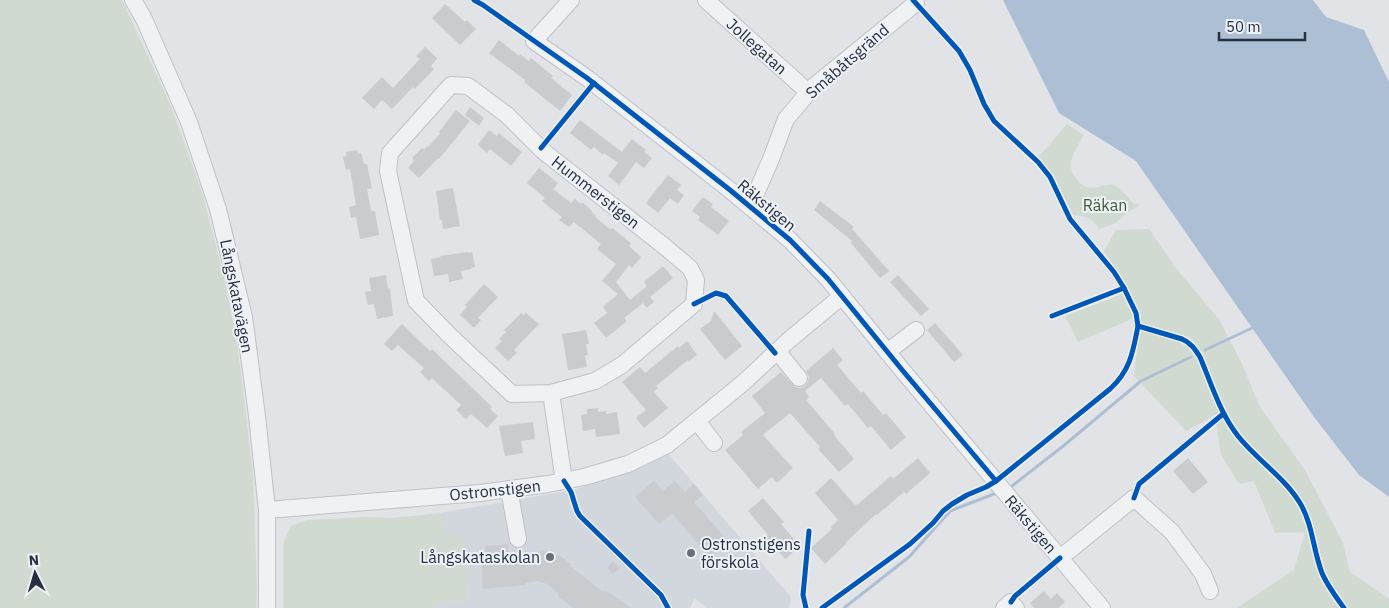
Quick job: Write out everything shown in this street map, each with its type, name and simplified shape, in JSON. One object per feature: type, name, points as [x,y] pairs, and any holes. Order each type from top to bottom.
[{"type":"street","name":"Långskatavägen","points":[[133,0],[144,19],[190,122],[218,209],[244,317],[267,510],[267,608]]},
{"type":"street","name":"Räkstigen","points":[[571,0],[534,41],[587,78],[750,206],[790,240],[828,279],[1102,608]]},
{"type":"street","name":"Jollegatan","points":[[706,0],[808,92]]},
{"type":"street","name":"Småbåtsgränd","points":[[750,206],[786,119],[808,92],[916,3]]},
{"type":"street","name":"Hummerstigen","points":[[451,85],[468,86],[507,115],[544,151],[690,268],[696,280],[694,304],[622,365],[595,381],[551,393],[512,394],[416,301],[388,171],[390,153],[451,85]]},
{"type":"street","name":"Ostronstigen","points":[[267,510],[480,493],[564,481],[628,464],[667,445],[743,383],[789,340],[842,296]]},
{"type":"street","points":[[887,352],[916,330]]},
{"type":"street","points":[[778,351],[800,378]]},
{"type":"street","points":[[551,393],[564,481]]},
{"type":"street","points":[[697,421],[714,443]]},
{"type":"street","points":[[509,489],[518,539]]},
{"type":"street","points":[[1060,558],[1134,498],[1172,532],[1203,574],[1210,591]]},
{"type":"street","points":[[1004,608],[1011,602],[1016,608]]},
{"type":"shaded area","points":[[666,451],[791,597],[789,608],[706,608],[695,598],[690,608],[431,608],[451,600],[469,602],[466,579],[446,533],[440,513],[573,490],[624,474]]},
{"type":"green space","points":[[0,0],[122,0],[171,106],[202,192],[226,285],[238,350],[253,474],[256,608],[0,608]]},
{"type":"green space","name":"Räkan","points":[[1067,124],[1084,135],[1074,152],[1071,163],[1071,169],[1078,181],[1089,188],[1114,185],[1123,191],[1134,204],[1139,204],[1138,207],[1128,212],[1116,223],[1099,229],[1089,218],[1073,215],[1055,179],[1037,157]]},
{"type":"green space","points":[[1149,229],[1175,267],[1219,319],[1242,364],[1260,407],[1305,470],[1343,543],[1350,572],[1389,599],[1389,608],[1237,608],[1294,570],[1305,532],[1275,533],[1254,481],[1239,484],[1221,455],[1215,415],[1186,431],[1134,376],[1141,315],[1078,342],[1065,316],[1130,291],[1104,251],[1116,230]]},
{"type":"green space","points":[[440,513],[446,533],[463,536],[469,602],[451,600],[431,608],[283,608],[283,544],[291,526],[307,520],[367,517],[393,518]]},
{"type":"water","points":[[1003,0],[1313,0],[1326,17],[1364,30],[1389,82],[1389,497],[1359,475],[1314,417],[1136,161],[1059,113]]},
{"type":"building","points":[[445,4],[476,29],[460,45],[432,18]]},
{"type":"building","points":[[499,40],[519,56],[520,54],[529,61],[531,58],[572,95],[560,111],[524,82],[525,80],[489,53]]},
{"type":"building","points":[[425,47],[437,58],[431,66],[434,69],[392,109],[382,100],[374,109],[362,98],[382,77],[393,88],[420,59],[416,56]]},
{"type":"building","points":[[470,107],[484,118],[479,126],[465,115]]},
{"type":"building","points":[[456,110],[470,121],[439,159],[419,178],[408,168],[414,161],[412,158],[422,148],[424,150],[428,147],[440,134],[439,132]]},
{"type":"building","points":[[580,120],[622,152],[632,139],[646,150],[644,152],[652,158],[644,168],[636,162],[619,185],[608,176],[618,163],[604,153],[603,155],[594,147],[591,150],[570,133]]},
{"type":"building","points":[[489,130],[497,136],[499,133],[522,152],[511,166],[490,149],[487,153],[478,145]]},
{"type":"building","points":[[357,150],[358,154],[361,153],[364,164],[367,164],[372,188],[367,189],[371,211],[375,211],[379,235],[360,239],[356,217],[351,218],[349,207],[356,205],[350,169],[346,170],[343,157],[347,156],[346,152]]},
{"type":"building","points":[[539,168],[558,183],[553,189],[571,203],[575,199],[581,204],[582,202],[592,211],[595,217],[631,243],[629,246],[641,257],[632,268],[629,265],[616,282],[630,300],[647,286],[644,282],[663,266],[673,278],[650,297],[654,302],[647,308],[643,303],[624,318],[627,321],[606,338],[594,323],[607,313],[603,307],[618,294],[602,281],[616,264],[597,249],[601,244],[574,222],[569,227],[559,220],[562,217],[542,201],[545,198],[527,183]]},
{"type":"building","points":[[668,175],[681,185],[677,190],[684,195],[678,204],[670,198],[658,213],[646,203]]},
{"type":"building","points":[[453,188],[460,226],[443,229],[436,191]]},
{"type":"building","points":[[703,197],[713,204],[711,207],[729,221],[718,235],[698,220],[700,217],[692,211]]},
{"type":"building","points":[[820,201],[854,227],[852,229],[889,271],[880,278],[851,243],[852,241],[814,210]]},
{"type":"building","points":[[472,252],[475,267],[461,271],[463,279],[449,282],[448,274],[434,276],[431,259]]},
{"type":"building","points":[[386,275],[388,289],[390,288],[393,316],[377,319],[374,304],[368,305],[365,292],[371,291],[369,278]]},
{"type":"building","points":[[898,275],[929,309],[921,316],[890,282]]},
{"type":"building","points":[[484,284],[498,297],[478,318],[481,320],[474,328],[460,315],[467,307],[465,305]]},
{"type":"building","points":[[714,311],[742,346],[725,360],[700,329],[711,321]]},
{"type":"building","points":[[521,313],[524,315],[526,313],[539,324],[514,350],[517,353],[508,361],[495,348],[502,341],[499,339],[506,332],[504,330]]},
{"type":"building","points":[[935,323],[963,355],[954,362],[927,330]]},
{"type":"building","points":[[402,324],[430,351],[432,349],[492,407],[490,409],[498,416],[487,428],[471,414],[466,419],[456,410],[461,405],[432,378],[429,381],[420,372],[424,368],[398,345],[392,351],[384,344]]},
{"type":"building","points":[[586,330],[589,344],[586,344],[588,355],[585,355],[587,367],[568,370],[562,334]]},
{"type":"building","points":[[687,341],[697,355],[656,386],[658,388],[654,392],[668,408],[644,428],[636,418],[646,410],[622,382],[640,367],[645,373]]},
{"type":"building","points":[[833,348],[843,360],[837,365],[861,393],[863,391],[883,415],[886,413],[906,437],[891,450],[871,426],[868,428],[848,404],[845,406],[821,378],[805,391],[809,397],[806,400],[854,459],[839,472],[790,413],[763,435],[793,468],[777,483],[772,477],[758,489],[725,450],[743,435],[741,432],[765,413],[752,396],[781,372],[795,387],[805,386],[809,377],[806,371]]},
{"type":"building","points":[[598,408],[598,412],[606,411],[606,414],[617,412],[620,434],[596,437],[595,429],[583,431],[581,415],[587,414],[587,409]]},
{"type":"building","points":[[533,422],[535,439],[521,441],[523,453],[505,456],[499,426]]},
{"type":"building","points":[[918,458],[930,473],[906,494],[904,492],[876,514],[825,564],[811,548],[832,529],[831,527],[838,520],[815,493],[831,478],[857,505],[891,476],[893,479]]},
{"type":"building","points":[[1188,458],[1208,482],[1193,494],[1173,471]]},
{"type":"building","points":[[654,481],[663,491],[675,481],[685,492],[694,484],[703,495],[694,502],[727,540],[709,556],[672,513],[659,524],[635,497]]},
{"type":"building","points":[[763,498],[784,522],[781,524],[800,546],[785,559],[766,537],[768,535],[748,511]]},
{"type":"building","points":[[508,544],[509,557],[546,551],[559,555],[603,592],[604,590],[609,592],[631,608],[573,608],[547,584],[538,581],[525,583],[526,585],[483,589],[481,559],[486,558],[485,546]]},
{"type":"building","points":[[613,561],[620,568],[613,574],[607,568]]},
{"type":"building","points":[[1044,591],[1051,599],[1057,593],[1065,602],[1058,608],[1034,608],[1030,603]]},
{"type":"waterway","points":[[1205,350],[1252,328]]},
{"type":"waterway","points":[[1012,486],[1141,381],[1191,357]]},
{"type":"waterway","points":[[844,608],[909,557],[950,511],[994,494]]},
{"type":"cycle path","points":[[474,0],[587,78],[730,190],[790,240],[828,279],[996,481]]},
{"type":"cycle path","points":[[913,0],[959,51],[994,121],[1038,162],[1050,177],[1070,219],[1114,272],[1124,288],[1136,313],[1138,326],[1182,339],[1196,351],[1221,408],[1238,436],[1286,485],[1300,503],[1308,520],[1322,573],[1344,608]]},
{"type":"cycle path","points":[[541,148],[594,83]]},
{"type":"cycle path","points":[[1052,316],[1124,288]]},
{"type":"cycle path","points":[[694,304],[716,293],[726,296],[775,353]]},
{"type":"cycle path","points":[[822,608],[910,544],[952,504],[996,481],[1110,389],[1117,382],[1130,361],[1138,326]]},
{"type":"cycle path","points":[[1134,498],[1139,484],[1223,414]]},
{"type":"cycle path","points":[[564,481],[571,492],[580,516],[661,595],[668,608]]},
{"type":"cycle path","points":[[806,608],[803,595],[809,531]]},
{"type":"cycle path","points":[[1011,602],[1015,596],[1060,558]]},
{"type":"place","name":"Ostronstigens förskola","points":[[691,553]]},
{"type":"place","name":"Långskataskolan","points":[[550,557]]}]
